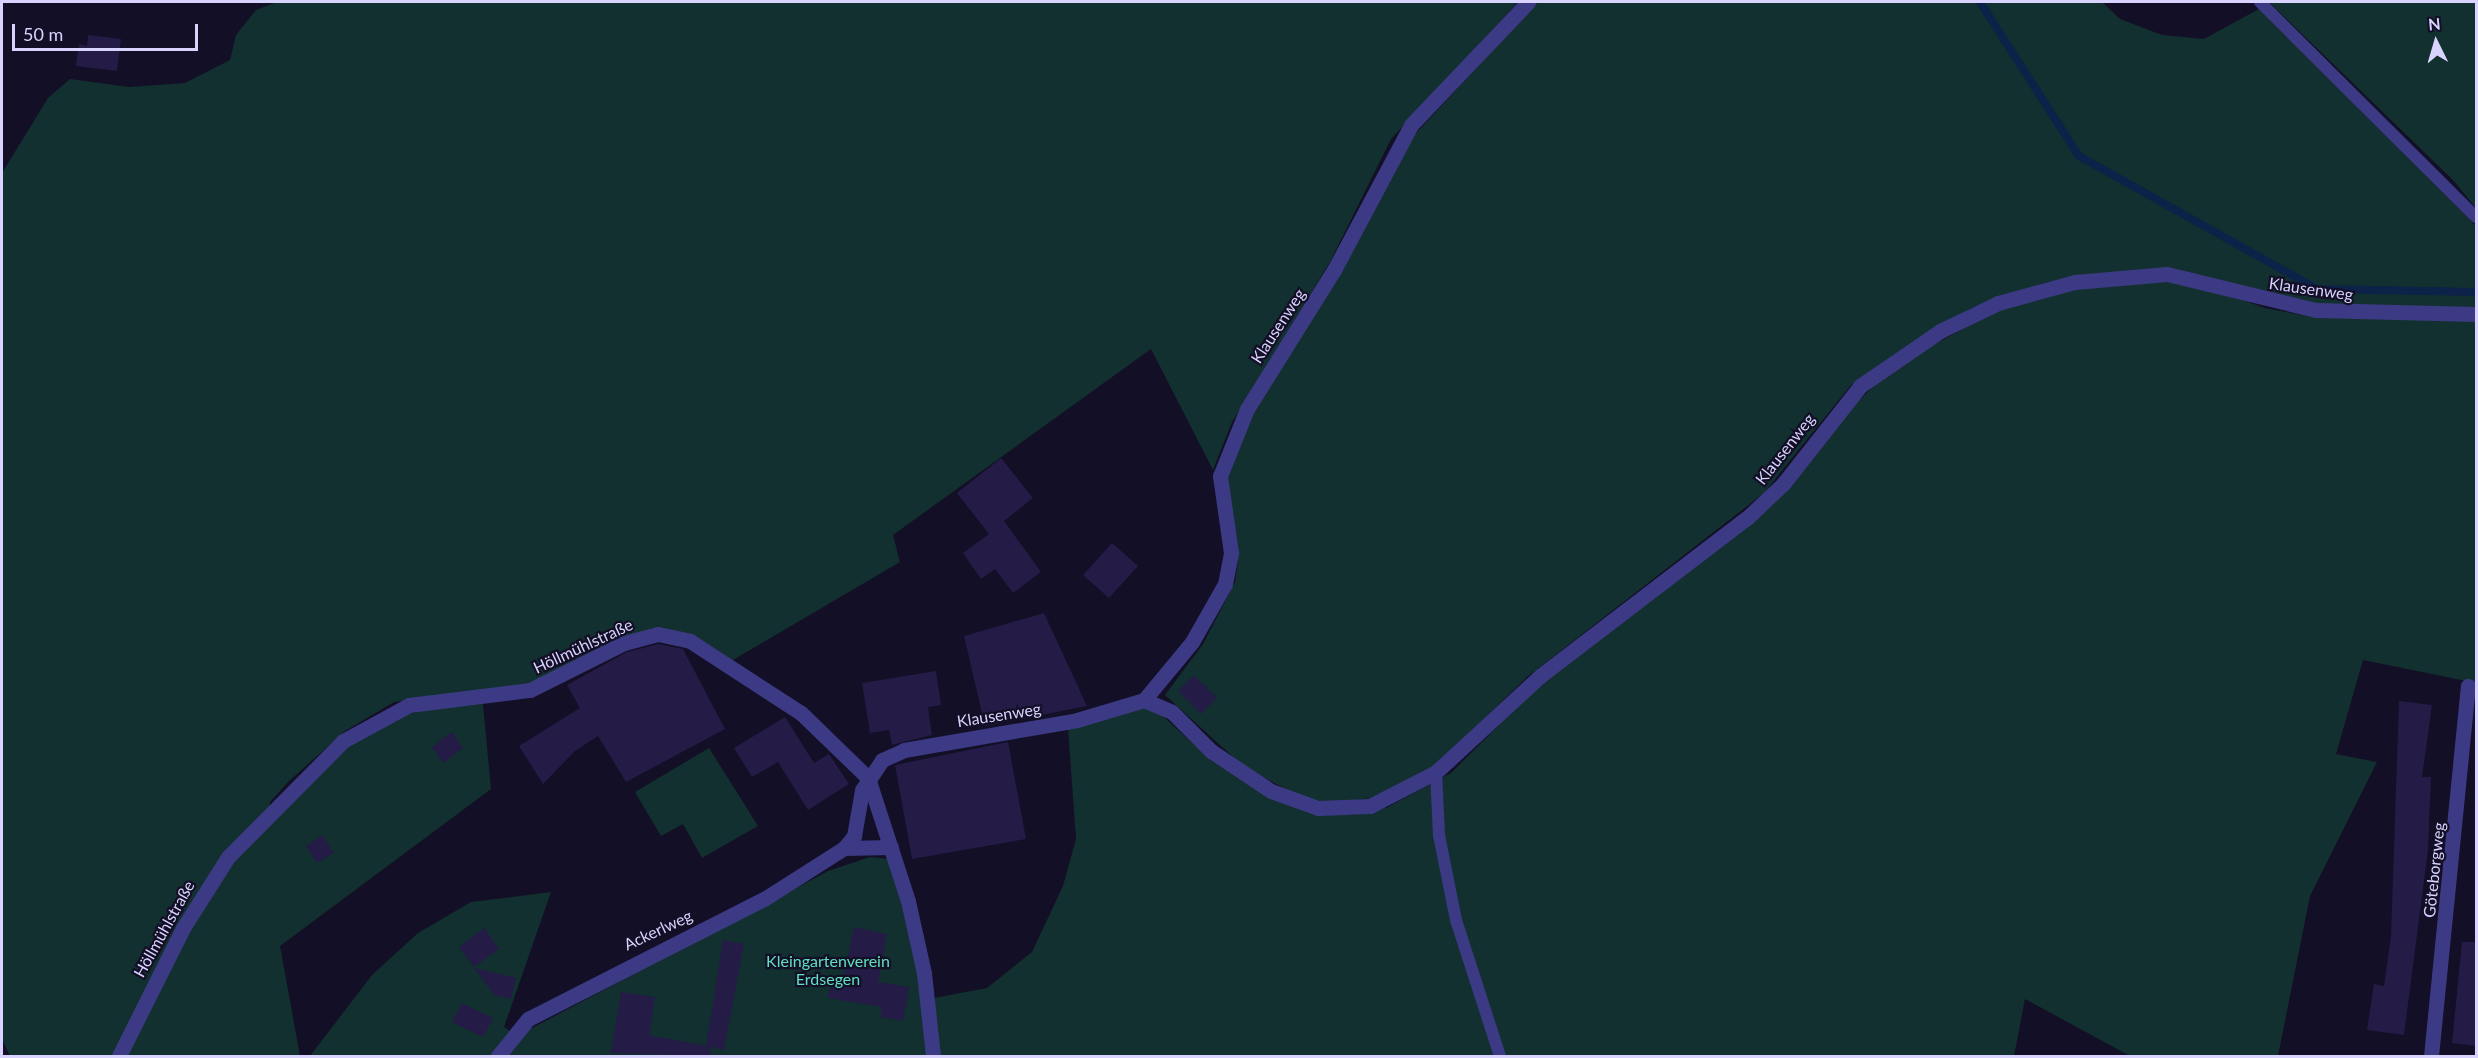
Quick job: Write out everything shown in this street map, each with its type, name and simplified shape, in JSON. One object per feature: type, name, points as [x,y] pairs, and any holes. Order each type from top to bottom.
[{"type":"street","name":"Klausenweg","points":[[868,778],[882,760],[904,750],[1068,722],[1144,700],[1192,642],[1225,584],[1231,553],[1220,476],[1247,409],[1334,270],[1411,125],[1528,2]]},
{"type":"street","name":"Klausenweg","points":[[1144,700],[1172,712],[1211,751],[1257,784],[1318,808],[1371,806],[1436,772],[1540,676],[1766,502],[1860,386],[1940,331],[1998,303],[2075,282],[2167,274],[2316,310],[2476,314]]},
{"type":"street","name":"Höllmühlstraße","points":[[120,1056],[183,928],[228,857],[343,741],[409,705],[530,690],[634,639],[676,636],[801,713],[868,778],[891,847],[924,973],[933,1056]]},
{"type":"street","name":"Göteborgweg","points":[[2431,1056],[2468,686]]},
{"type":"street","points":[[844,848],[854,836],[868,778]]},
{"type":"street","points":[[844,848],[891,847]]},
{"type":"street","name":"Ackerlweg","points":[[498,1056],[528,1019],[764,899],[844,848]]},
{"type":"lane","points":[[2260,2],[2476,217]]},
{"type":"lane","points":[[1436,772],[1439,836],[1456,920],[1500,1056]]},
{"type":"green space","points":[[277,2],[1518,2],[1391,139],[1330,262],[1232,422],[1213,470],[1151,349],[893,535],[900,562],[733,660],[699,639],[652,628],[551,677],[511,689],[394,702],[345,731],[288,782],[270,802],[269,824],[341,750],[407,714],[440,708],[483,704],[491,789],[280,946],[300,1056],[10,1056],[2,1039],[2,173],[48,98],[70,79],[129,87],[185,83],[230,60],[236,35],[256,10]]},
{"type":"green space","points":[[1538,2],[2102,2],[2120,19],[2162,35],[2204,39],[2259,9],[2476,226],[2476,308],[2320,304],[2174,269],[2047,282],[1971,308],[1851,385],[1764,493],[1527,677],[1432,769],[1381,797],[1330,803],[1303,798],[1244,767],[1165,695],[1203,644],[1235,582],[1238,561],[1226,472],[1253,412],[1405,145]]},
{"type":"green space","points":[[2269,2],[2476,2],[2476,208],[2453,180]]},
{"type":"green space","points":[[2159,280],[2198,284],[2265,308],[2318,318],[2476,319],[2476,683],[2363,660],[2336,754],[2377,762],[2310,896],[2278,1056],[2130,1056],[2025,999],[2014,1056],[939,1056],[934,998],[987,988],[1032,952],[1063,886],[1076,839],[1068,728],[1140,707],[1155,709],[1212,761],[1284,804],[1355,815],[1386,808],[1451,773],[1538,686],[1699,558],[1894,366],[2000,309],[2055,292]]},
{"type":"green space","points":[[709,748],[758,826],[702,858],[683,824],[661,836],[635,792]]},
{"type":"green space","name":"Kleingartenverein Erdsegen","points":[[870,857],[890,859],[919,974],[929,1056],[310,1056],[372,975],[418,933],[471,902],[551,892],[504,1027],[517,1036],[828,871]]},
{"type":"building","points":[[88,35],[121,39],[117,71],[76,66],[79,44],[87,46]]},
{"type":"building","points":[[1001,458],[1033,498],[1004,521],[1041,572],[1013,593],[995,569],[981,579],[963,553],[989,534],[957,493]]},
{"type":"building","points":[[1112,543],[1138,566],[1109,598],[1083,575]]},
{"type":"building","points":[[1044,613],[1087,706],[985,726],[964,636]]},
{"type":"building","points":[[658,644],[683,649],[725,729],[626,782],[598,736],[575,751],[543,784],[519,746],[580,708],[567,685],[627,652]]},
{"type":"building","points":[[936,671],[941,705],[928,707],[932,735],[892,745],[889,730],[870,733],[862,683]]},
{"type":"building","points":[[1194,675],[1217,698],[1201,714],[1178,691]]},
{"type":"building","points":[[2399,701],[2432,705],[2422,777],[2431,777],[2428,850],[2404,1035],[2367,1030],[2374,984],[2384,986],[2391,936]]},
{"type":"building","points":[[785,717],[814,763],[829,754],[849,784],[808,810],[778,762],[752,777],[734,748]]},
{"type":"building","points":[[452,732],[463,748],[443,763],[432,747]]},
{"type":"building","points":[[1008,742],[1026,839],[912,859],[895,765]]},
{"type":"building","points":[[322,835],[334,853],[317,863],[306,846]]},
{"type":"building","points":[[854,927],[887,934],[878,982],[909,987],[903,1021],[880,1017],[882,1007],[828,998],[832,978],[843,980]]},
{"type":"building","points":[[484,928],[499,949],[474,967],[459,947]]},
{"type":"building","points":[[723,940],[744,944],[724,1050],[711,1047],[710,1056],[611,1053],[621,992],[655,997],[649,1035],[706,1046]]},
{"type":"building","points":[[2462,942],[2476,942],[2476,1046],[2452,1043]]},
{"type":"building","points":[[474,968],[516,978],[511,999],[494,995]]},
{"type":"building","points":[[462,1003],[493,1018],[483,1037],[452,1022]]},
{"type":"waterway","points":[[1980,2],[2079,156],[2317,289],[2476,292]]}]
